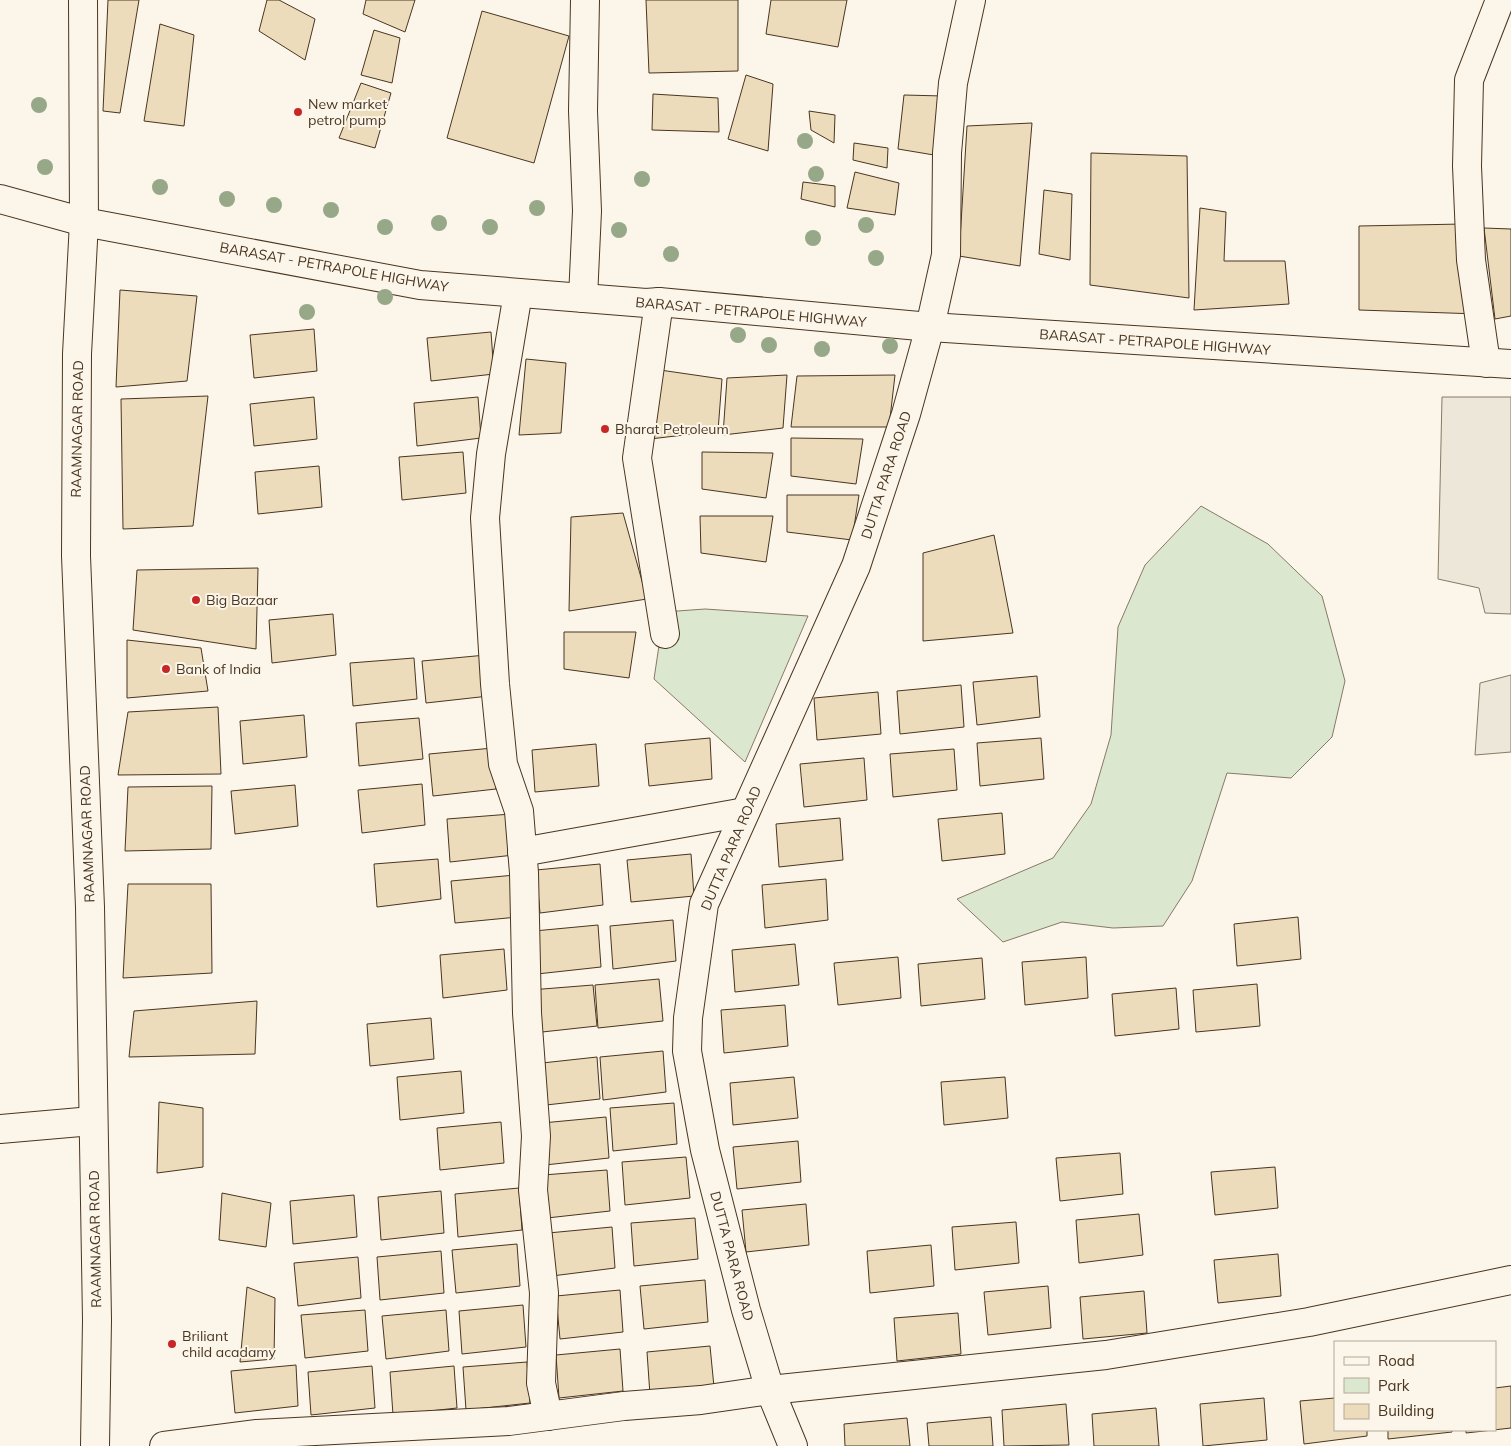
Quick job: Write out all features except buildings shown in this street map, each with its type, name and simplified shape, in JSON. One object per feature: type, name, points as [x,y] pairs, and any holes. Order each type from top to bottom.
[{"type":"main road","name":"RAAMNAGAR ROAD","points":[[83,0],[84,222],[78,354],[76,546],[88,828],[97,1320],[95,1446]]},
{"type":"main road","points":[[583,298],[587,211],[583,111],[585,0]]},
{"type":"main road","name":"DUTTA PARA ROAD","points":[[793,1446],[770,1390],[746,1310],[705,1150],[687,1051],[688,1018],[704,904],[856,566],[906,414],[930,327],[946,255],[947,153],[953,83],[970,0]]},
{"type":"main road","points":[[1499,363],[1471,260],[1467,166],[1469,80],[1500,0]]},
{"type":"main road","name":"BARASAT - PETRAPOLE HIGHWAY","points":[[0,199],[84,222],[420,285],[646,303],[659,302],[930,327],[1499,363]]},
{"type":"main road","points":[[518,293],[491,454],[485,518],[495,684],[503,764],[519,811],[522,852],[527,1013],[536,1136],[532,1190],[544,1293],[541,1383],[548,1416]]},
{"type":"main road","points":[[659,302],[637,458],[665,634]]},
{"type":"main road","points":[[522,852],[745,812]]},
{"type":"main road","points":[[0,1129],[92,1121]]},
{"type":"main road","points":[[164,1446],[257,1434],[382,1429],[548,1416],[770,1390],[1106,1355],[1309,1322],[1511,1280]]},
{"type":"green space","points":[[1201,506],[1268,544],[1322,596],[1345,681],[1332,737],[1291,778],[1227,773],[1192,881],[1163,926],[1113,928],[1062,922],[1003,942],[957,899],[1053,858],[1091,804],[1111,735],[1118,627],[1145,565]]},
{"type":"green space","points":[[705,609],[808,616],[745,762],[654,679],[664,612]]},
{"type":"shaded area","points":[[1442,397],[1511,397],[1511,614],[1485,613],[1479,588],[1438,579]]},
{"type":"shaded area","points":[[1511,675],[1511,752],[1475,755],[1480,683]]},
{"type":"place","name":"New market petrol pump","points":[[298,112]]},
{"type":"place","name":"Bharat Petroleum","points":[[605,429]]},
{"type":"place","name":"Big Bazaar","points":[[196,600]]},
{"type":"place","name":"Bank of India","points":[[166,669]]},
{"type":"place","name":"Briliant child acadamy","points":[[172,1344]]}]
